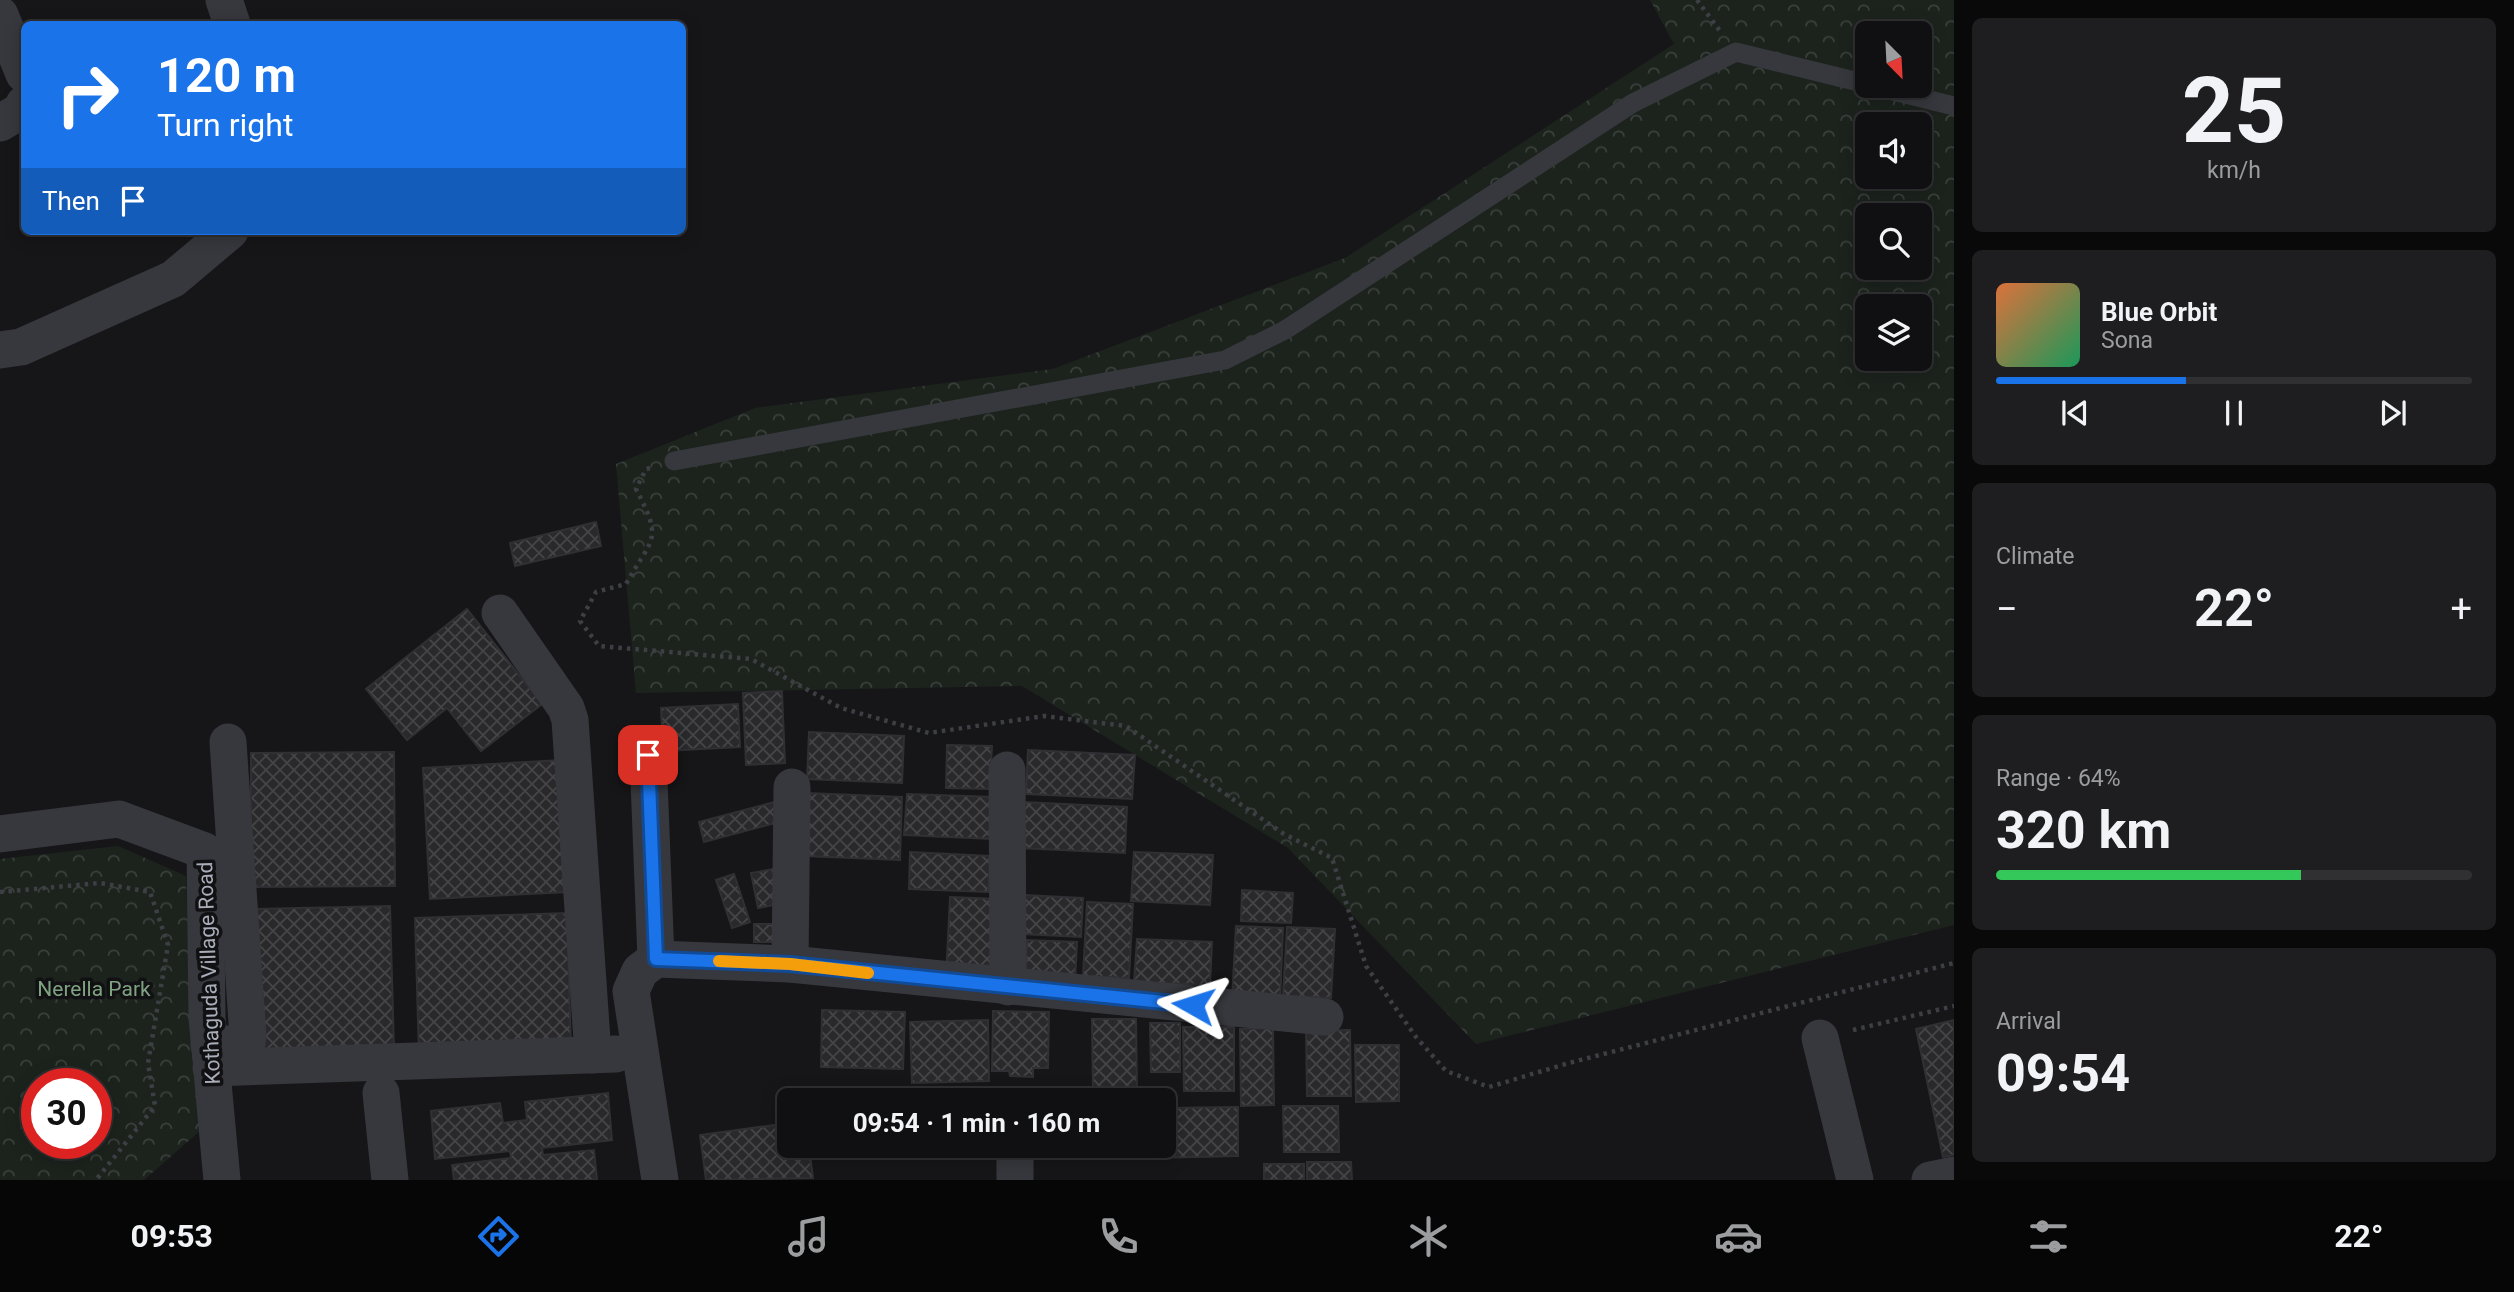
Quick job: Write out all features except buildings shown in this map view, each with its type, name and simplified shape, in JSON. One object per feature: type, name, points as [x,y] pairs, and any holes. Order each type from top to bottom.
[{"type":"street","points":[[224,0],[231,21]]},
{"type":"street","points":[[0,15],[21,67]]},
{"type":"street","points":[[0,123],[21,111]]},
{"type":"street","points":[[0,350],[21,347],[173,279],[225,235]]},
{"type":"street","points":[[499,613],[566,708],[570,720],[593,1055]]},
{"type":"street","points":[[210,1056],[247,1043],[248,1037],[228,741]]},
{"type":"street","points":[[648,755],[656,959]]},
{"type":"street","points":[[1007,770],[1008,987]]},
{"type":"street","points":[[790,964],[792,787]]},
{"type":"street","name":"Kothaguda Village Road","points":[[0,834],[119,819],[205,852],[210,1056],[222,1180]]},
{"type":"street","points":[[660,1180],[631,991],[640,971],[656,959],[790,964],[1325,1017]]},
{"type":"street","points":[[1820,1038],[1855,1180]]},
{"type":"street","points":[[210,1056],[641,1053]]},
{"type":"street","points":[[381,1093],[390,1180]]},
{"type":"street","points":[[1930,1180],[1954,1175]]},
{"type":"lane","points":[[674,461],[1225,360],[1285,330],[1633,103],[1736,52],[1855,81]]},
{"type":"lane","points":[[1921,98],[1954,106]]},
{"type":"path","points":[[1697,0],[1736,52]]},
{"type":"path","points":[[674,461],[646,469],[636,489],[652,519],[653,541],[626,584],[596,592],[580,621],[599,646],[751,659],[841,708],[929,733],[1044,716],[1126,726],[1284,834],[1332,858],[1366,966],[1416,1037],[1446,1071],[1489,1087],[1569,1063],[1954,963]]},
{"type":"path","points":[[0,892],[100,883],[150,892],[168,945],[148,1063],[155,1106],[96,1180]]},
{"type":"path","points":[[1820,1038],[1954,1006]]},
{"type":"green space","points":[[1650,0],[1954,0],[1954,925],[1476,1044],[1288,848],[1022,686],[636,693],[616,464],[755,408],[1053,369],[1345,258],[1674,44]]},
{"type":"green space","name":"Nerella Park","points":[[118,846],[186,876],[192,1064],[201,1130],[144,1180],[0,1180],[0,859]]},
{"type":"slow traffic","points":[[719,961],[790,964],[868,973]]},
{"type":"route","points":[[648,755],[656,959],[790,964],[1193,1005]]}]
